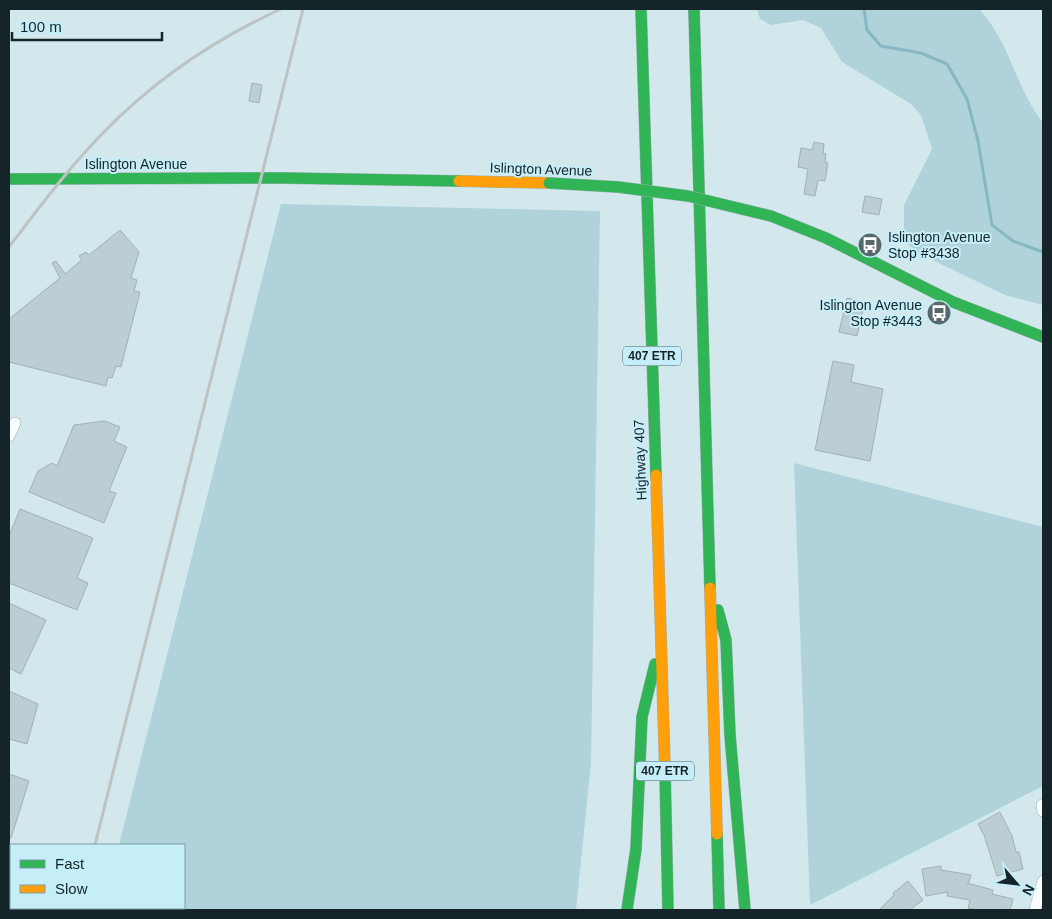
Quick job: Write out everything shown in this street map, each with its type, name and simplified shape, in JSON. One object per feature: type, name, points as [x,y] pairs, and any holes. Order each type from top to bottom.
[{"type":"main road","name":"Highway 407","points":[[641,9],[662,632],[668,910]]},
{"type":"main road","name":"407 ETR","points":[[694,9],[719,910]]},
{"type":"main road","name":"Islington Avenue","points":[[9,179],[284,178],[549,183],[618,187],[688,196],[771,216],[826,238],[953,302],[1043,337]]},
{"type":"main road","points":[[709,573],[726,640],[731,745],[745,910]]},
{"type":"main road","points":[[627,910],[636,849],[642,718],[662,632]]},
{"type":"street","points":[[9,436],[15,423]]},
{"type":"street","points":[[1035,910],[1043,881]]},
{"type":"shaded area","points":[[757,9],[979,9],[990,22],[1006,50],[1025,94],[1043,123],[1043,305],[1005,295],[918,253],[904,240],[904,205],[932,149],[921,115],[911,104],[842,62],[821,28],[803,20],[771,25],[760,19]]},
{"type":"shaded area","points":[[281,204],[600,211],[591,763],[576,910],[102,910],[185,909],[185,844],[119,844]]},
{"type":"shaded area","points":[[794,463],[1043,527],[1043,786],[810,905]]},
{"type":"building","points":[[252,83],[262,85],[259,103],[249,101]]},
{"type":"building","points":[[814,142],[824,144],[825,163],[828,163],[825,181],[818,180],[815,196],[804,194],[808,169],[798,167],[801,148],[812,150]]},
{"type":"building","points":[[865,196],[882,199],[879,215],[862,212]]},
{"type":"building","points":[[120,230],[139,252],[131,278],[137,280],[134,291],[140,292],[121,367],[116,366],[112,378],[108,377],[106,386],[9,362],[9,319],[60,278],[52,263],[56,261],[65,274],[82,260],[79,256],[86,252],[89,255]]},
{"type":"building","points":[[847,298],[865,302],[857,336],[839,332]]},
{"type":"building","points":[[833,361],[854,365],[851,382],[883,389],[870,461],[815,450]]},
{"type":"building","points":[[105,421],[120,427],[114,441],[127,447],[109,491],[116,493],[104,523],[29,492],[38,471],[52,463],[57,466],[74,425]]},
{"type":"building","points":[[20,509],[93,538],[77,578],[88,583],[77,610],[9,583],[9,536]]},
{"type":"building","points":[[9,603],[46,620],[21,674],[9,668]]},
{"type":"building","points":[[9,691],[38,704],[27,744],[9,739]]},
{"type":"building","points":[[9,774],[29,781],[11,838],[9,838]]},
{"type":"building","points":[[1000,812],[1012,836],[1016,852],[1019,852],[1023,869],[997,876],[984,835],[978,824]]},
{"type":"building","points":[[941,866],[941,870],[971,875],[967,883],[993,890],[992,894],[1013,899],[1010,910],[978,910],[968,908],[970,900],[947,896],[948,892],[926,896],[922,869]]},
{"type":"building","points":[[908,881],[923,900],[910,910],[879,910],[894,895],[893,893]]},
{"type":"waterway","points":[[864,9],[867,30],[881,46],[921,53],[947,64],[967,99],[978,141],[992,225],[1013,241],[1043,252]]},
{"type":"railway","points":[[9,247],[76,162],[141,97],[162,80],[231,34],[281,9]]},
{"type":"railway","points":[[95,844],[303,9]]},
{"type":"traffic: fast","points":[[641,9],[656,475]]},
{"type":"traffic: fast","points":[[694,9],[710,588]]},
{"type":"traffic: fast","points":[[9,179],[284,178],[459,181]]},
{"type":"traffic: fast","points":[[549,183],[618,187],[688,196],[771,216]]},
{"type":"traffic: fast","points":[[771,216],[826,238],[953,302],[1043,337]]},
{"type":"traffic: fast","points":[[718,610],[726,640],[730,735],[745,910]]},
{"type":"traffic: fast","points":[[627,910],[636,849],[642,717],[655,664]]},
{"type":"traffic: fast","points":[[665,771],[668,910]]},
{"type":"traffic: fast","points":[[717,834],[719,910]]},
{"type":"traffic: slow","points":[[459,181],[549,183]]},
{"type":"traffic: slow","points":[[656,475],[665,771]]},
{"type":"traffic: slow","points":[[710,588],[717,834]]},
{"type":"place","name":"Islington Avenue Stop #3438","points":[[870,245]]},
{"type":"place","name":"Islington Avenue Stop #3443","points":[[939,313]]}]
